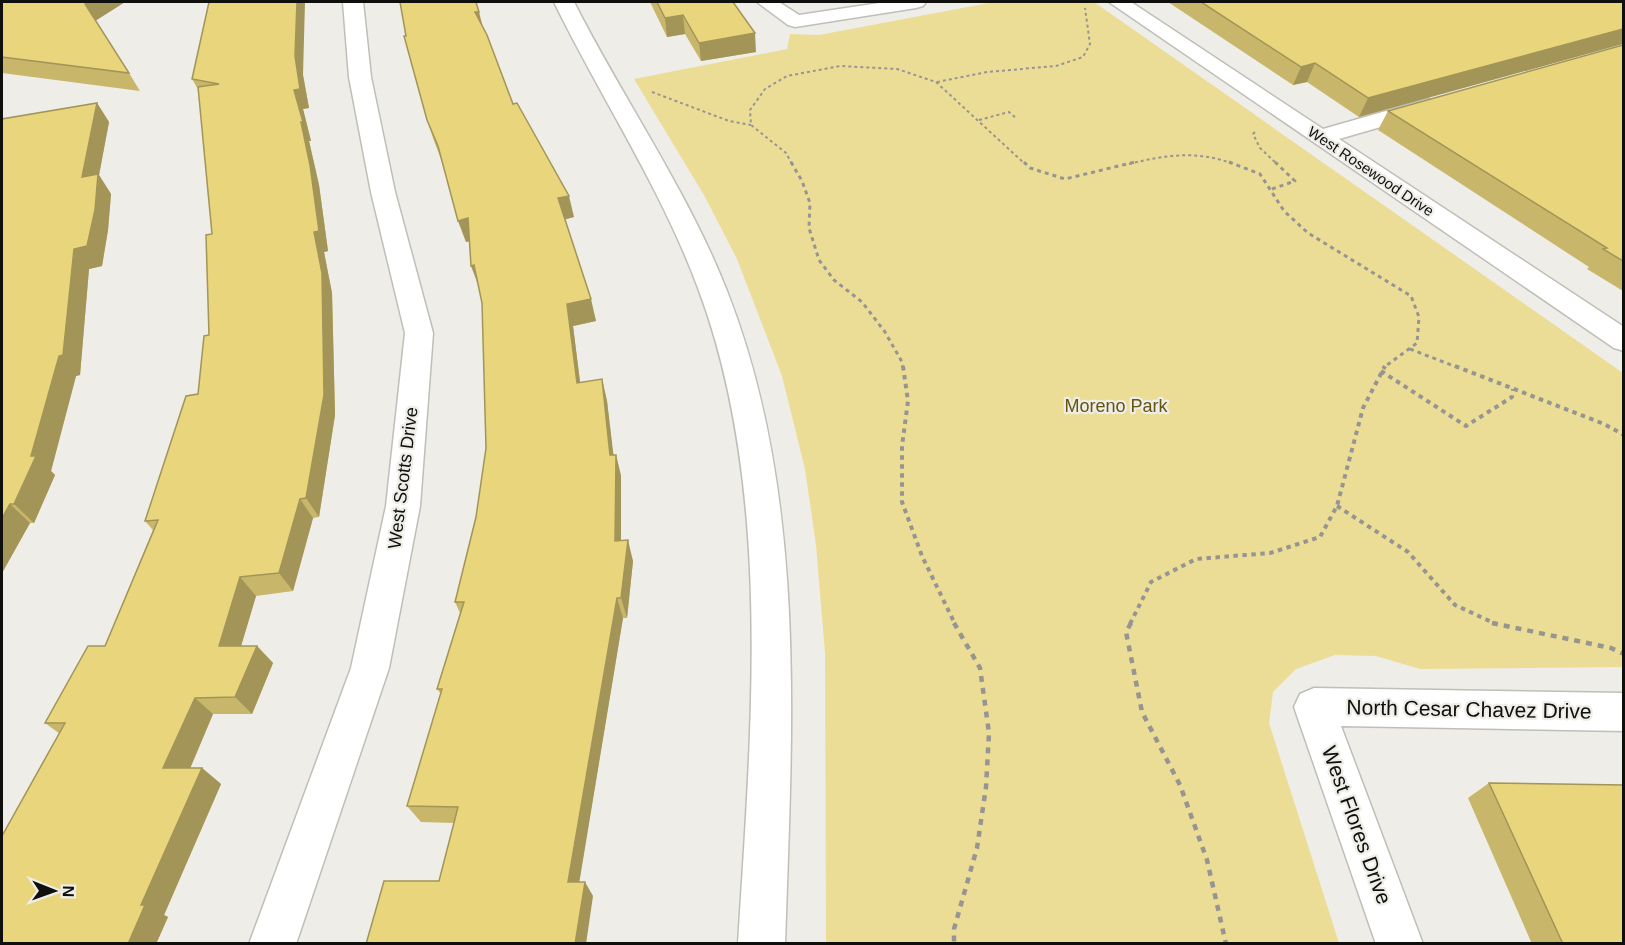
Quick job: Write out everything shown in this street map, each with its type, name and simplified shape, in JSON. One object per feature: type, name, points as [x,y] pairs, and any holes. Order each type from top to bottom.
[{"type":"street","name":"West Scotts Drive","points":[[272,944],[370,668],[403,506],[419,333],[383,192],[360,77],[353,2]]},
{"type":"street","points":[[564,2],[606,86],[683,221],[709,279],[730,343],[748,412],[759,469],[767,551],[771,669],[770,763],[761,944]]},
{"type":"street","points":[[767,2],[795,21],[916,2]]},
{"type":"street","name":"West Rosewood Drive","points":[[1119,2],[1623,341]]},
{"type":"street","points":[[1319,137],[1454,99]]},
{"type":"street","name":"North Cesar Chavez Drive","points":[[1314,706],[1623,711]]},
{"type":"street","name":"West Flores Drive","points":[[1314,706],[1400,944]]},
{"type":"path","points":[[936,82],[987,72],[1056,66],[1083,57],[1090,44],[1084,2]]},
{"type":"path","points":[[751,125],[750,110],[765,88],[787,76],[813,70],[869,66],[897,69],[936,82],[1030,168],[1065,179],[1165,155],[1215,157],[1260,174],[1272,189],[1284,211],[1308,233],[1411,296],[1419,317],[1417,344],[1384,366],[1381,371],[1363,408],[1337,506],[1320,537],[1270,554],[1196,559],[1151,582],[1126,632],[1142,712],[1180,785],[1192,817],[1207,860],[1226,944]]},
{"type":"path","points":[[648,91],[729,121],[751,125],[786,153],[802,181],[810,202],[809,228],[819,260],[834,280],[862,302],[902,362],[908,400],[902,446],[902,502],[922,556],[948,613],[980,668],[989,733],[986,787],[977,848],[954,930],[954,944]]},
{"type":"path","points":[[978,120],[1009,112],[1017,119]]},
{"type":"path","points":[[1259,128],[1253,134],[1260,148],[1295,180],[1272,189]]},
{"type":"path","points":[[1409,349],[1604,424],[1623,435]]},
{"type":"path","points":[[1381,371],[1466,426],[1512,397],[1513,388]]},
{"type":"path","points":[[1337,506],[1408,552],[1455,605],[1497,625],[1611,648],[1623,654]]},
{"type":"green space","name":"Moreno Park","points":[[994,2],[1094,2],[1623,373],[1623,667],[1420,669],[1376,656],[1335,655],[1296,669],[1273,692],[1269,723],[1339,943],[826,943],[825,653],[816,545],[805,469],[782,376],[737,259],[704,195],[634,79],[787,49],[790,34],[819,35]]},
{"type":"building","points":[[2,2],[88,2],[85,4],[129,73],[2,57]]},
{"type":"building","points":[[209,2],[297,2],[295,56],[300,89],[294,90],[303,122],[301,122],[310,165],[319,231],[314,232],[322,273],[324,395],[306,498],[300,499],[279,573],[240,577],[219,646],[257,646],[235,697],[195,698],[163,768],[202,768],[141,905],[145,905],[128,944],[2,944],[2,836],[65,723],[45,723],[88,646],[105,646],[158,520],[145,521],[186,396],[198,394],[204,336],[209,335],[206,235],[212,234],[198,87],[219,84],[192,79]]},
{"type":"building","points":[[400,2],[476,2],[479,12],[475,12],[487,35],[513,104],[517,103],[569,196],[558,198],[591,299],[567,304],[577,383],[602,379],[610,455],[616,455],[615,541],[628,540],[621,598],[617,598],[568,882],[585,882],[575,944],[366,944],[384,881],[439,881],[458,807],[407,806],[442,689],[437,689],[464,602],[455,602],[476,517],[486,448],[482,303],[474,265],[471,266],[468,218],[458,221],[438,146],[427,120],[404,36],[406,36]]},
{"type":"building","points":[[657,2],[733,2],[755,33],[699,43],[683,15],[665,18]]},
{"type":"building","points":[[1201,2],[1623,2],[1623,29],[1368,98],[1315,63],[1301,67]]},
{"type":"building","points":[[1623,45],[1623,261],[1603,249],[1607,248],[1388,111]]},
{"type":"building","points":[[97,103],[82,177],[98,174],[95,210],[87,246],[74,249],[63,355],[59,356],[31,456],[36,456],[14,504],[10,504],[2,518],[2,119]]},
{"type":"building","points":[[1489,783],[1623,785],[1623,944],[1563,944]]}]
